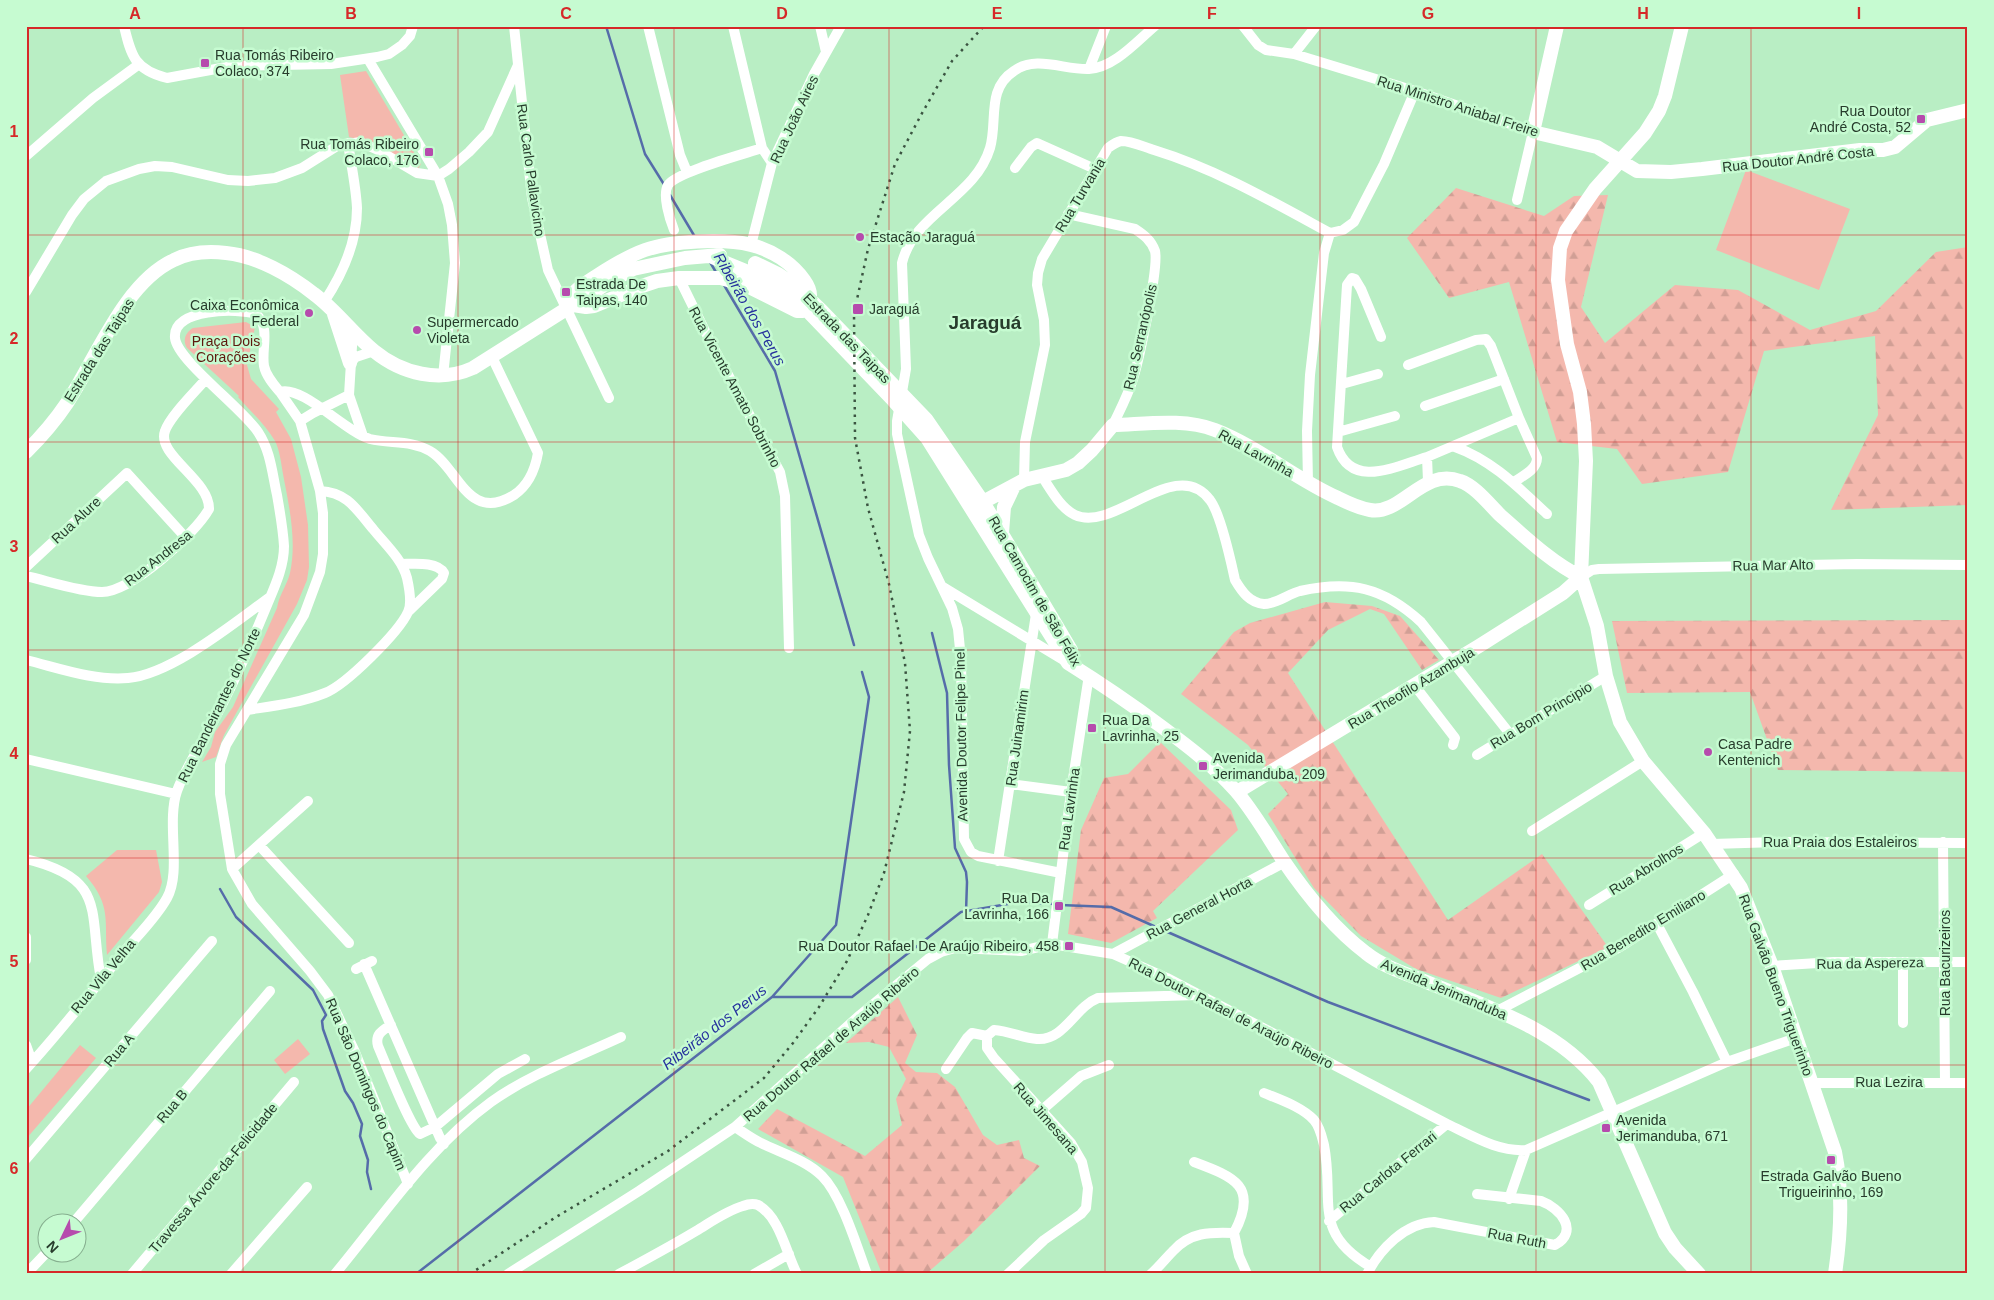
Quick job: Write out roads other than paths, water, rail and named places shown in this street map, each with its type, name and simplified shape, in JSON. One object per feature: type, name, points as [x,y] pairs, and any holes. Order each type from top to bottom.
[{"type":"main road","points":[[1533,132],[1557,26]]},
{"type":"main road","name":"Rua Galvão Bueno Triguerinho","points":[[1682,26],[1665,96],[1659,111],[1644,132],[1595,189],[1566,231],[1560,248],[1558,280],[1567,344],[1580,392],[1584,424],[1586,461],[1581,578],[1597,626],[1606,676],[1620,722],[1643,761],[1708,839],[1734,874],[1750,908],[1772,966],[1811,1083],[1829,1130],[1839,1173],[1840,1200],[1835,1274]]},
{"type":"main road","name":"Rua Doutor André Costa","points":[[1620,160],[1636,171],[1671,172],[1860,150],[1883,150],[1895,147],[1927,120],[1968,110]]},
{"type":"main road","name":"Rua Ministro Aniabal Freire","points":[[1533,132],[1597,147],[1620,160]]},
{"type":"main road","points":[[689,242],[751,245],[780,257],[799,273],[810,290],[811,296],[808,306],[803,311],[797,311],[745,285],[721,278],[679,278],[644,285],[594,306],[570,307],[570,297],[588,282],[610,267],[646,250],[674,243],[689,242]]},
{"type":"main road","name":"Estrada das Taipas","points":[[26,452],[49,428],[68,402],[124,306],[149,278],[174,260],[191,254],[228,253],[250,259],[275,270],[292,279],[324,302],[374,352],[409,370],[431,376],[443,376],[462,372],[492,357],[633,269],[685,258],[724,255],[744,264],[778,274],[797,287],[926,419],[951,465]]},
{"type":"main road","points":[[334,313],[350,363]]},
{"type":"main road","name":"Rua Lavrinha","points":[[1113,425],[1184,424],[1214,430],[1249,447],[1308,483],[1358,507],[1372,511],[1385,508],[1409,495],[1428,481]]},
{"type":"main road","name":"Rua Serranópolis","points":[[982,502],[1019,483],[1041,475],[1066,470],[1078,463],[1113,425]]},
{"type":"main road","name":"Rua Camocim de São Félix","points":[[951,465],[982,502],[1085,672]]},
{"type":"main road","name":"Rua Camocim de São Félix","points":[[951,465],[1036,614],[1068,663],[1085,672]]},
{"type":"main road","points":[[1428,481],[1447,478],[1469,485],[1511,525],[1566,570],[1581,578]]},
{"type":"main road","points":[[1002,534],[1004,507],[1019,483]]},
{"type":"main road","name":"Rua Theofilo Azambuja","points":[[1237,792],[1454,662],[1562,593],[1581,578]]},
{"type":"main road","name":"Avenida Jerimanduba","points":[[1085,672],[1198,753],[1216,770],[1237,792],[1319,908],[1345,936],[1367,955],[1390,967],[1497,1011],[1556,1042],[1574,1054],[1599,1082],[1665,1233],[1675,1248],[1699,1274]]},
{"type":"street","points":[[124,26],[128,44],[138,65],[157,76],[170,78],[232,66],[331,64],[368,59],[389,54],[396,50],[407,41],[413,26]]},
{"type":"street","name":"Rua Carlo Pallavicino","points":[[514,26],[536,224],[548,270],[570,307],[609,398]]},
{"type":"street","points":[[648,26],[680,155],[687,172]]},
{"type":"street","points":[[733,26],[762,148],[772,162]]},
{"type":"street","points":[[820,26],[826,52]]},
{"type":"street","name":"Rua João Aires","points":[[751,245],[772,162],[797,107],[840,26]]},
{"type":"street","points":[[1089,69],[1106,26]]},
{"type":"street","name":"Avenida Doutor Felipe Pinel","points":[[1061,873],[978,856],[972,852],[964,839],[961,659],[958,629],[952,608],[919,535],[897,434],[896,421],[906,368],[902,263],[905,250],[920,228],[960,194],[974,178],[990,148],[994,101],[1005,79],[1013,71],[1032,64],[1089,69],[1105,64],[1155,26]]},
{"type":"street","points":[[1243,26],[1258,45],[1266,50],[1294,54],[1316,26]]},
{"type":"street","name":"Rua Ministro Aniabal Freire","points":[[1294,54],[1415,91],[1533,132]]},
{"type":"street","points":[[368,59],[438,176],[448,204],[455,264],[443,376]]},
{"type":"street","points":[[26,156],[93,98],[138,65]]},
{"type":"street","points":[[26,292],[72,215],[84,199],[106,181],[139,169],[154,166],[172,167],[228,180],[248,181],[275,178],[302,168],[330,150],[348,143],[360,142],[417,173],[438,176],[469,152],[488,132],[518,65]]},
{"type":"street","points":[[1308,483],[1306,431],[1310,375],[1324,253],[1330,233],[1343,230],[1354,222],[1384,164],[1415,91]]},
{"type":"street","points":[[1516,200],[1533,132]]},
{"type":"street","name":"Rua Turvania","points":[[1019,483],[1025,442],[1045,345],[1044,320],[1037,286],[1038,273],[1042,259],[1108,148],[1120,141],[1130,142],[1172,156],[1228,179],[1330,233]]},
{"type":"street","points":[[324,302],[338,280],[346,261],[356,224],[357,208],[348,143]]},
{"type":"street","points":[[1015,168],[1031,147],[1037,143],[1095,169]]},
{"type":"street","points":[[674,230],[669,218],[667,186],[671,181],[687,172],[762,148]]},
{"type":"street","name":"Rua Serranópolis","points":[[1068,214],[1135,229],[1152,243],[1155,253],[1156,265],[1134,377],[1113,425]]},
{"type":"street","name":"Rua Vicente Amato Sobrinho","points":[[679,278],[708,339],[780,472],[785,496],[789,648]]},
{"type":"street","points":[[1381,337],[1361,289],[1355,278],[1352,278],[1347,285],[1337,447],[1340,457],[1347,465],[1364,472],[1374,473],[1427,458],[1520,418]]},
{"type":"street","points":[[206,379],[179,348],[175,338],[176,331],[180,325],[190,317],[209,312],[251,312],[256,314],[263,322],[265,330],[264,367],[280,392],[293,392],[322,409],[342,425],[363,436],[383,441],[408,443],[430,450],[444,463],[463,489],[476,498],[491,502],[510,497],[522,489],[528,481],[538,453],[492,357]]},
{"type":"street","points":[[353,330],[349,395],[363,436]]},
{"type":"street","points":[[1408,365],[1486,339],[1491,346],[1537,458],[1537,463],[1534,467],[1514,482]]},
{"type":"street","points":[[350,363],[356,357],[374,352]]},
{"type":"street","points":[[1342,384],[1378,374]]},
{"type":"street","name":"Rua Andresa","points":[[26,576],[94,591],[113,591],[142,574],[186,538],[200,523],[209,509],[202,486],[170,452],[164,436],[171,421],[206,379]]},
{"type":"street","name":"Rua Bandeirantes do Norte","points":[[172,879],[172,831],[176,794],[186,770],[211,727],[235,678],[279,575],[284,548],[282,521],[271,462],[266,447],[258,432],[244,415],[206,379]]},
{"type":"street","points":[[1425,406],[1504,379]]},
{"type":"street","name":"Rua São Domingos do Capim","points":[[280,392],[300,421],[320,491],[323,513],[323,554],[320,572],[304,616],[226,745],[220,764],[220,794],[232,869],[252,904],[310,971],[328,995],[354,1052],[408,1184]]},
{"type":"street","points":[[300,421],[349,395]]},
{"type":"street","points":[[1338,432],[1395,416]]},
{"type":"street","points":[[1455,447],[1476,455],[1514,482],[1547,514]]},
{"type":"street","points":[[1427,458],[1428,481]]},
{"type":"street","name":"Rua Alure","points":[[26,567],[127,473],[186,538]]},
{"type":"street","points":[[1041,475],[1068,511],[1083,518],[1104,516],[1160,490],[1174,486],[1186,486],[1196,489],[1204,494],[1214,507],[1236,580],[1241,590],[1249,599],[1257,603],[1266,604],[1299,592],[1354,586],[1370,589],[1405,607],[1421,622],[1510,734]]},
{"type":"street","points":[[320,491],[332,492],[351,503],[400,564],[408,583],[409,611]]},
{"type":"street","points":[[247,710],[308,699],[326,693],[340,685],[380,646],[409,611],[442,579],[444,573],[440,568],[430,565],[400,564]]},
{"type":"street","name":"Rua Mar Alto","points":[[1581,578],[1592,570],[1599,569],[1857,564],[1968,565]]},
{"type":"street","points":[[942,586],[1068,663]]},
{"type":"street","points":[[26,660],[104,678],[127,678],[153,673],[194,650],[270,596]]},
{"type":"street","name":"Rua Juinamirim","points":[[998,861],[1036,614]]},
{"type":"street","name":"Rua Lavrinha","points":[[1052,944],[1085,672]]},
{"type":"street","name":"Rua Bom Principio","points":[[1477,755],[1606,676]]},
{"type":"street","points":[[1414,686],[1453,736],[1455,741],[1453,745]]},
{"type":"street","points":[[26,759],[176,794]]},
{"type":"street","points":[[1532,831],[1643,761]]},
{"type":"street","points":[[1010,784],[1071,792]]},
{"type":"street","points":[[232,869],[308,802]]},
{"type":"street","name":"Rua Praia dos Estaleiros","points":[[1708,839],[1778,842],[1968,843]]},
{"type":"street","name":"Rua Abrolhos","points":[[1589,905],[1708,839]]},
{"type":"street","name":"Rua Bacurizeiros","points":[[1943,842],[1945,1083]]},
{"type":"street","points":[[259,845],[349,943]]},
{"type":"street","points":[[26,859],[68,874],[88,896],[94,915],[97,955],[102,979]]},
{"type":"street","name":"Rua General Horta","points":[[1113,954],[1285,862]]},
{"type":"street","name":"Rua Benedito Emiliano","points":[[1497,1011],[1598,960],[1734,874]]},
{"type":"street","name":"Rua Vila Velha","points":[[29,1066],[164,902],[169,894],[172,879]]},
{"type":"street","points":[[1657,924],[1727,1062]]},
{"type":"street","points":[[26,937],[26,960]]},
{"type":"street","name":"Rua A","points":[[26,1159],[212,941]]},
{"type":"street","name":"Rua Doutor Rafael de Araújo Ribeiro","points":[[508,1274],[639,1191],[735,1127],[860,1016],[935,956],[955,948],[1021,951],[1052,944],[1113,954],[1201,995],[1447,1124],[1503,1149],[1513,1151],[1526,1150],[1611,1111],[1727,1062],[1796,1038]]},
{"type":"street","name":"Rua da Aspereza","points":[[1772,966],[1834,962],[1968,962]]},
{"type":"street","points":[[1903,962],[1903,1023]]},
{"type":"street","points":[[364,965],[444,1144]]},
{"type":"street","name":"Rua B","points":[[82,1212],[270,991]]},
{"type":"street","points":[[946,1069],[972,1033],[987,1036],[994,1030],[1038,1039],[1049,1037],[1059,1032],[1088,1003],[1098,998],[1201,995]]},
{"type":"street","points":[[391,1025],[378,1034],[376,1039],[417,1132],[420,1134],[435,1127],[462,1100],[498,1074],[524,1059]]},
{"type":"street","name":"Rua Jimesana","points":[[987,1036],[987,1048],[994,1058],[1071,1142],[1082,1162],[1088,1188],[1086,1208],[1074,1220],[1030,1251],[1008,1274]]},
{"type":"street","points":[[335,1274],[408,1184],[444,1144],[490,1102],[513,1088],[621,1037]]},
{"type":"street","points":[[26,1045],[29,1066]]},
{"type":"street","points":[[1042,1110],[1081,1076],[1109,1065]]},
{"type":"street","name":"Travessa Árvore-da-Felicidade","points":[[132,1274],[294,1082]]},
{"type":"street","name":"Rua Lezira","points":[[1811,1083],[1968,1083]]},
{"type":"street","points":[[1264,1093],[1300,1109],[1317,1123],[1322,1135],[1327,1158],[1329,1221],[1341,1243],[1369,1270]]},
{"type":"street","name":"Rua Carlota Ferrari","points":[[1329,1221],[1447,1124]]},
{"type":"street","points":[[735,1127],[822,1176],[830,1186],[838,1202],[867,1274]]},
{"type":"street","points":[[1509,1199],[1526,1150]]},
{"type":"street","points":[[1194,1162],[1225,1173],[1237,1182],[1243,1193],[1244,1207],[1241,1219],[1234,1233],[1239,1256],[1247,1274]]},
{"type":"street","points":[[231,1274],[307,1186]]},
{"type":"street","name":"Rua Ruth","points":[[1369,1270],[1380,1254],[1399,1236],[1411,1226],[1426,1222],[1542,1244],[1555,1245],[1563,1241],[1567,1233],[1562,1216],[1550,1204],[1541,1201],[1477,1194]]},
{"type":"street","points":[[619,1274],[724,1215],[742,1206],[751,1204],[758,1206],[766,1212],[775,1224],[797,1274]]},
{"type":"street","points":[[1151,1274],[1185,1240],[1198,1234],[1214,1232],[1234,1233]]},
{"type":"street","points":[[754,1274],[789,1254]]},
{"type":"street","points":[[26,1271],[30,1270],[38,1262]]},
{"type":"waterway","name":"Ribeirão dos Perus","points":[[606,26],[645,154],[665,186]]},
{"type":"waterway","name":"Ribeirão dos Perus","points":[[670,195],[695,237]]},
{"type":"waterway","name":"Ribeirão dos Perus","points":[[710,262],[717,274]]},
{"type":"waterway","name":"Ribeirão dos Perus","points":[[724,285],[775,371],[854,645]]},
{"type":"waterway","points":[[932,633],[947,693],[949,765],[955,848],[966,872],[966,912]]},
{"type":"waterway","name":"Ribeirão dos Perus","points":[[416,1274],[772,997],[836,925],[869,697],[862,672]]},
{"type":"waterway","points":[[220,889],[236,917],[313,990],[326,1015],[322,1021],[323,1029],[345,1091],[353,1103],[362,1124],[360,1136],[368,1160],[367,1172],[371,1189]]},
{"type":"waterway","points":[[772,997],[852,997],[961,912],[1020,902],[1055,904]]},
{"type":"waterway","points":[[1060,905],[1111,907],[1156,927]]},
{"type":"waterway","points":[[1163,930],[1328,1002],[1589,1100]]},
{"type":"railway","points":[[470,1274],[556,1217],[668,1151],[764,1078],[819,1007],[847,961],[868,915],[884,873],[904,792],[910,731],[905,663],[889,584],[868,508],[855,438],[854,313],[868,249],[895,164],[952,61],[984,26]]},
{"type":"place","name":"Rua Tomás Ribeiro Colaco, 374","points":[[205,63]]},
{"type":"place","name":"Rua Doutor André Costa, 52","points":[[1921,119]]},
{"type":"place","name":"Rua Tomás Ribeiro Colaco, 176","points":[[429,152]]},
{"type":"place","name":"Estação Jaraguá","points":[[860,237]]},
{"type":"place","name":"Estrada De Taipas, 140","points":[[566,292]]},
{"type":"place","name":"Jaraguá","points":[[858,309]]},
{"type":"place","name":"Caixa Econômica Federal","points":[[309,313]]},
{"type":"place","name":"Supermercado Violeta","points":[[417,330]]},
{"type":"place","name":"Rua Da Lavrinha, 25","points":[[1092,728]]},
{"type":"place","name":"Casa Padre Kentenich","points":[[1708,752]]},
{"type":"place","name":"Avenida Jerimanduba, 209","points":[[1203,766]]},
{"type":"place","name":"Rua Da Lavrinha, 166","points":[[1059,906]]},
{"type":"place","name":"Rua Doutor Rafael De Araújo Ribeiro, 458","points":[[1069,946]]},
{"type":"place","name":"Avenida Jerimanduba, 671","points":[[1606,1128]]},
{"type":"place","name":"Estrada Galvão Bueno Trigueirinho, 169","points":[[1831,1160]]},
{"type":"district","name":"Jaraguá","points":[[985,322]]},
{"type":"park label","name":"Praça Dois Corações","points":[[226,350]]}]
